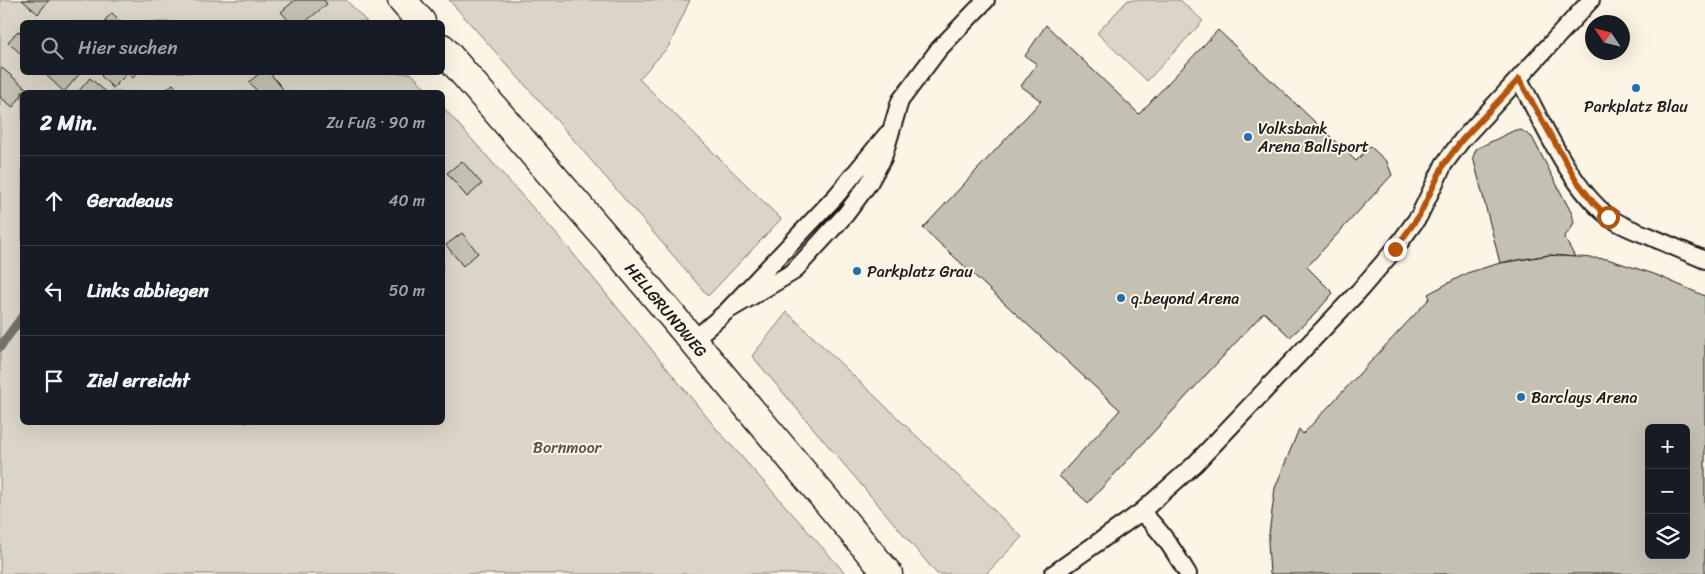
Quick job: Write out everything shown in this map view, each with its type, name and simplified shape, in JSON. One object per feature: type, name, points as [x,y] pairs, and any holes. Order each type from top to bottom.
[{"type":"street","points":[[402,0],[419,20]]},
{"type":"street","name":"HELLGRUNDWEG","points":[[445,51],[621,255],[888,574]]},
{"type":"lane","points":[[692,341],[727,311],[836,196],[891,129],[900,101],[939,49],[986,0]]},
{"type":"lane","points":[[1053,574],[1141,512],[1195,464],[1358,292],[1395,249],[1419,216],[1444,164],[1462,140],[1591,0]]},
{"type":"lane","points":[[1519,79],[1576,180],[1593,202],[1608,217],[1705,260]]},
{"type":"lane","points":[[1141,512],[1167,540],[1188,574]]},
{"type":"green space","name":"Bornmoor","points":[[0,0],[346,0],[365,20],[20,20],[20,75],[413,75],[427,90],[20,90],[20,425],[445,425],[445,109],[567,246],[715,427],[846,574],[0,574]]},
{"type":"green space","points":[[449,0],[690,0],[669,46],[639,79],[781,219],[708,296],[559,123]]},
{"type":"green space","points":[[1128,0],[1180,0],[1203,21],[1147,81],[1097,33]]},
{"type":"green space","points":[[787,312],[1022,537],[986,574],[937,574],[752,356]]},
{"type":"building","points":[[22,0],[49,0],[38,14]]},
{"type":"building","points":[[295,0],[324,0],[327,4],[307,20],[288,20],[281,12]]},
{"type":"building","points":[[112,13],[119,20],[105,20]]},
{"type":"building","points":[[1046,25],[1139,114],[1218,30],[1356,161],[1370,146],[1387,162],[1392,175],[1307,267],[1333,293],[1314,315],[1290,337],[1264,312],[1088,503],[1059,476],[1120,410],[923,228],[1041,101],[1021,86],[1037,64],[1025,56]]},
{"type":"building","points":[[18,31],[20,33],[20,53],[8,42]]},
{"type":"building","points":[[2,68],[27,89],[20,90],[20,98],[13,107],[0,97],[0,71]]},
{"type":"building","points":[[46,75],[78,75],[66,90],[62,90]]},
{"type":"building","points":[[102,75],[126,75],[113,88]]},
{"type":"building","points":[[257,75],[271,75],[283,89],[256,90],[249,82]]},
{"type":"building","points":[[90,78],[104,90],[80,90]]},
{"type":"building","points":[[173,84],[178,90],[166,90]]},
{"type":"building","points":[[1515,130],[1521,130],[1532,137],[1572,214],[1574,222],[1564,237],[1575,257],[1549,255],[1500,263],[1473,157],[1476,149]]},
{"type":"building","points":[[462,161],[482,184],[467,197],[447,173]]},
{"type":"building","points":[[462,233],[478,253],[463,266],[446,245]]},
{"type":"building","name":"Barclays Arena","points":[[1549,255],[1607,259],[1654,274],[1705,296],[1705,574],[1270,574],[1268,542],[1275,488],[1299,429],[1303,434],[1430,298],[1428,294],[1467,273],[1500,263]]},
{"type":"waterway","points":[[0,347],[20,320]]},
{"type":"place","name":"Parkplatz Blau","points":[[1636,88]]},
{"type":"place","name":"Volksbank Arena Ballsport","points":[[1248,137]]},
{"type":"place","name":"Parkplatz Grau","points":[[857,271]]},
{"type":"place","name":"q.beyond Arena","points":[[1121,298]]},
{"type":"place","name":"Barclays Arena","points":[[1521,397]]},
{"type":"route","points":[[1395,249],[1419,216],[1444,164],[1462,140],[1519,79],[1558,152],[1576,180],[1593,202],[1608,217]]}]
